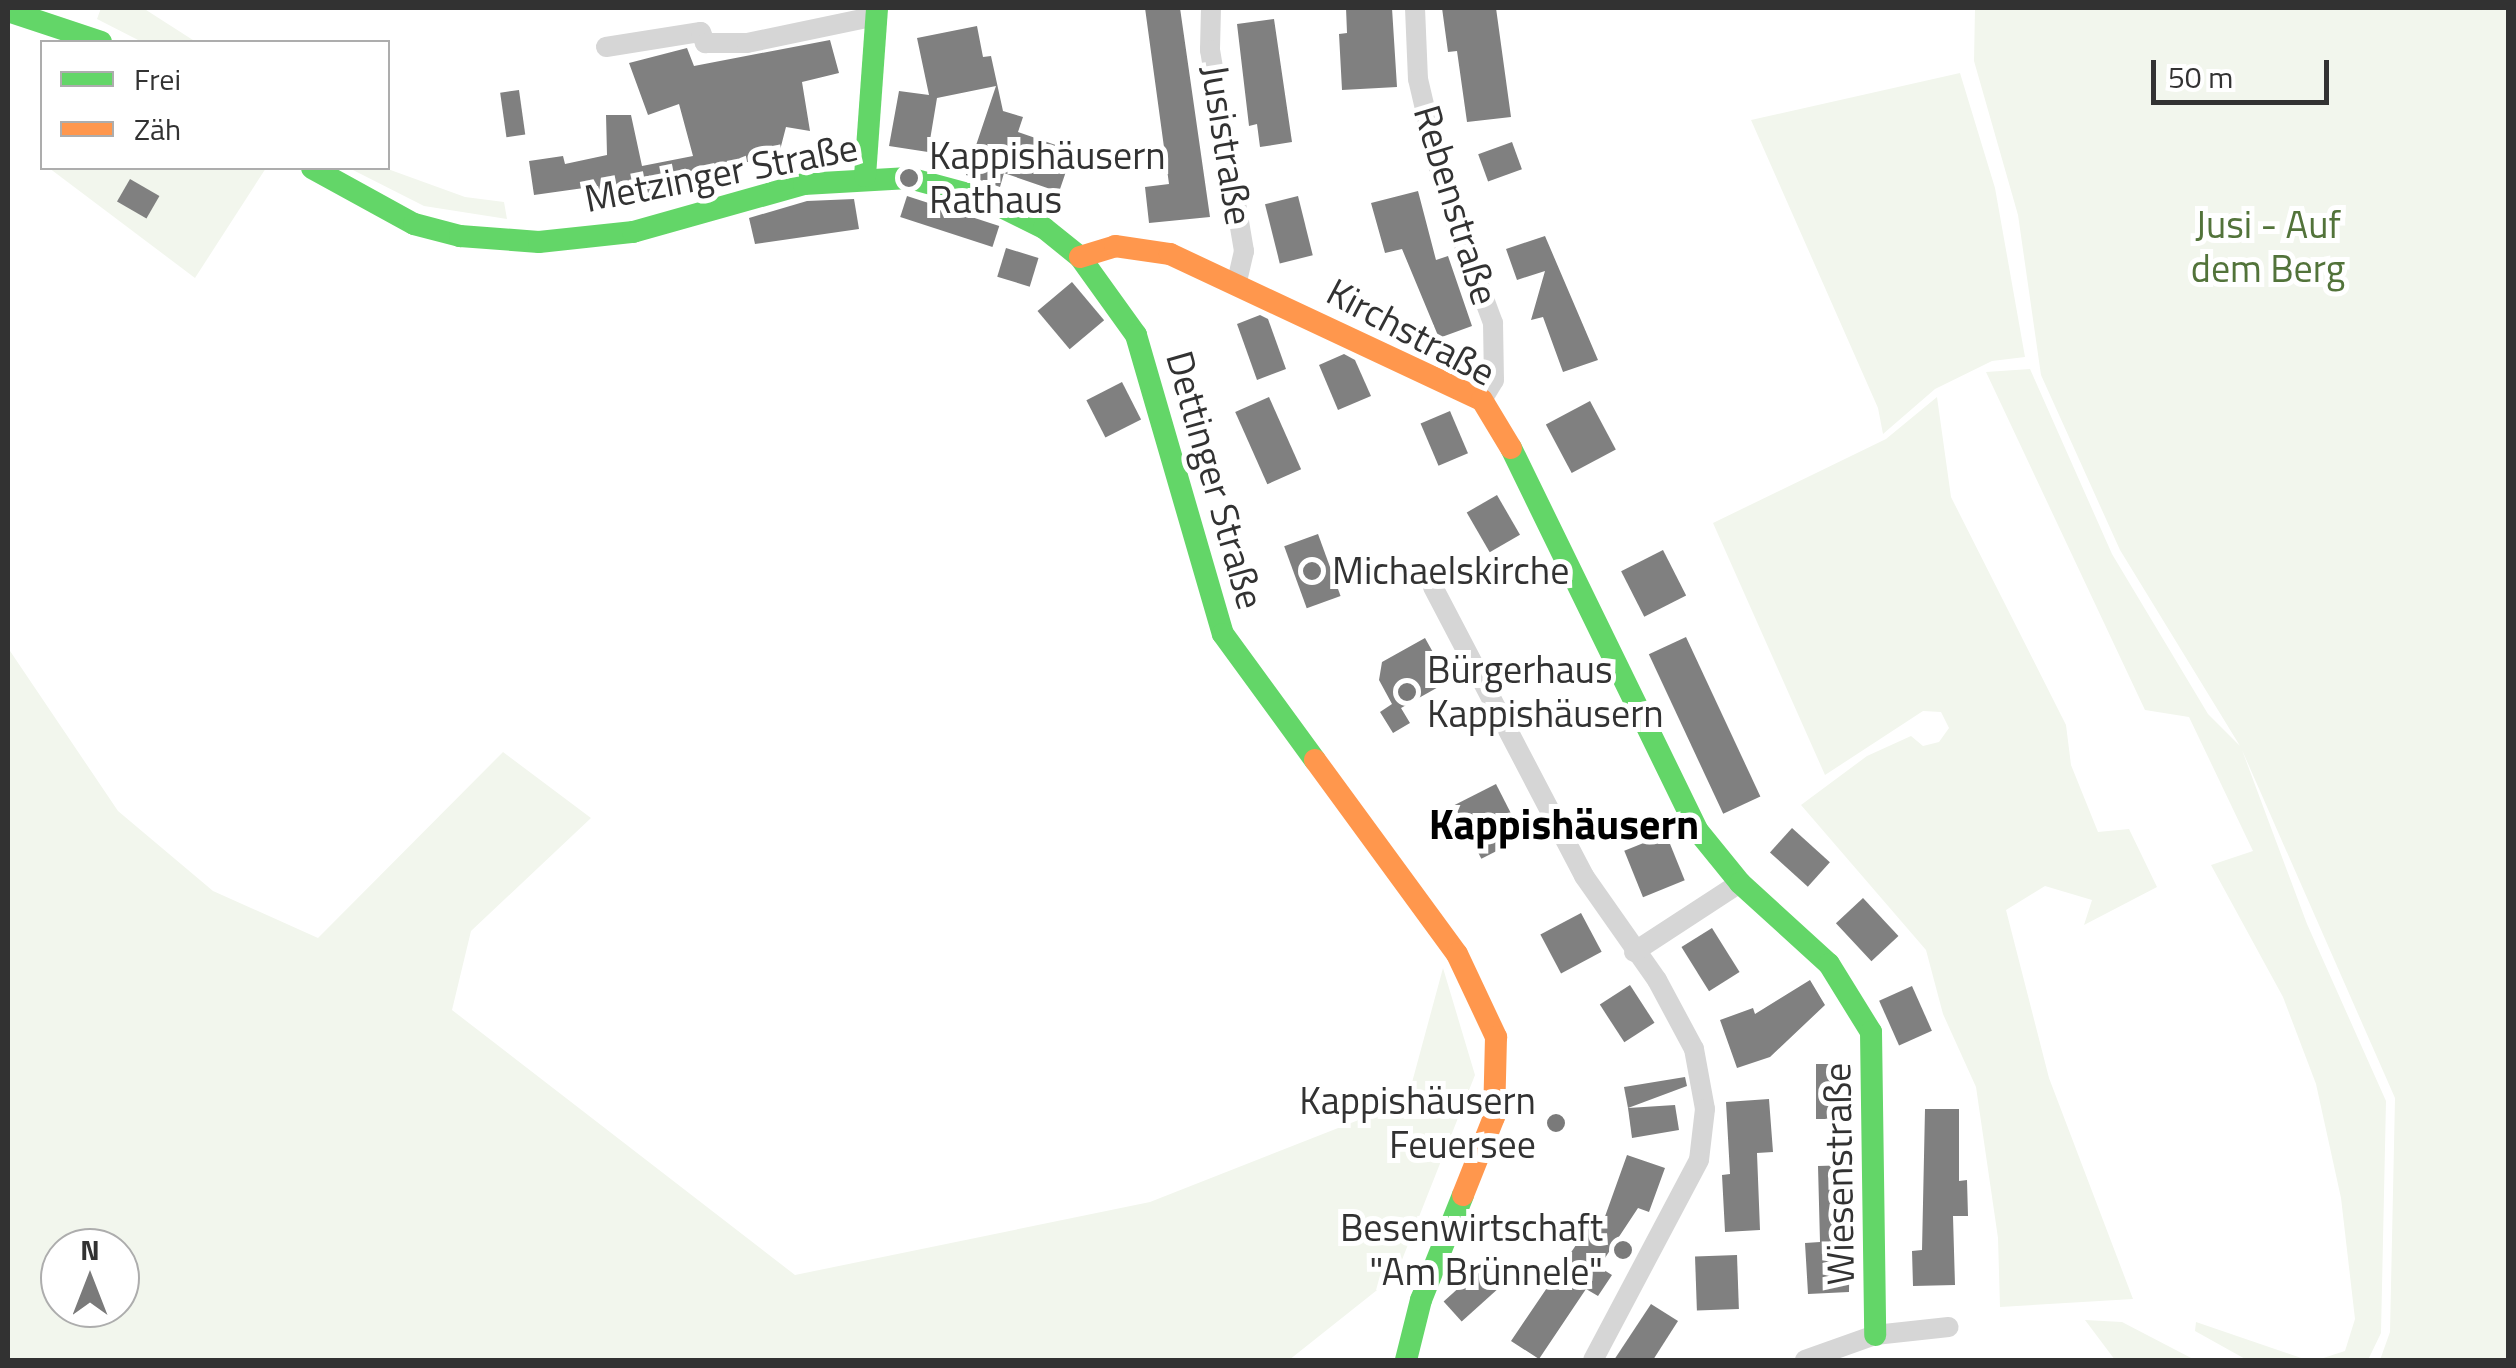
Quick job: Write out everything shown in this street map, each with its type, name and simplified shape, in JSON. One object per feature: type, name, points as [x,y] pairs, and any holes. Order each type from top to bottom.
[{"type":"street","name":"Jusistraße","points":[[1211,8],[1210,50],[1244,252],[1237,281]]},
{"type":"street","name":"Rebenstraße","points":[[1415,8],[1418,79],[1442,184],[1493,323],[1494,380],[1482,400]]},
{"type":"street","points":[[8,11],[94,40]]},
{"type":"street","points":[[606,47],[702,32],[706,43],[747,44],[876,12],[866,176]]},
{"type":"street","name":"Metzinger Straße","points":[[316,170],[414,224],[460,236],[540,242],[633,232],[729,202],[866,176],[909,178],[983,198],[1044,228],[1080,258]]},
{"type":"street","name":"Kirchstraße","points":[[1080,258],[1127,248],[1170,254],[1237,281],[1482,400],[1523,468],[1697,830],[1740,883]]},
{"type":"street","name":"Dettinger Straße","points":[[1080,258],[1136,335],[1223,634],[1457,954],[1496,1037],[1494,1117],[1421,1300],[1406,1360]]},
{"type":"street","points":[[1433,587],[1584,876],[1694,1048],[1705,1109],[1696,1168],[1593,1360]]},
{"type":"street","points":[[1634,952],[1740,883]]},
{"type":"street","name":"Wiesenstraße","points":[[1740,883],[1829,964],[1871,1032],[1875,1335]]},
{"type":"street","points":[[1806,1360],[1831,1356],[1875,1335],[1949,1327]]},
{"type":"green space","points":[[101,8],[143,8],[193,40],[138,40],[97,19]]},
{"type":"green space","name":"Jusi - Auf dem Berg","points":[[1975,8],[2508,8],[2508,1360],[2380,1360],[2390,1332],[2395,1098],[2242,750],[2307,924],[2386,1101],[2381,1333],[2368,1360],[2317,1360],[2345,1351],[2355,1319],[2341,1198],[2316,1084],[2283,997],[2211,865],[2253,851],[2189,717],[2145,710],[1986,372],[2030,369],[2112,554],[2208,714],[2240,746],[2120,550],[2041,375],[2018,215],[1974,61]]},
{"type":"green space","points":[[1960,73],[1995,188],[2025,357],[1992,361],[1935,389],[1883,434],[1878,408],[1751,120]]},
{"type":"green space","points":[[52,170],[265,170],[195,278]]},
{"type":"green space","points":[[353,170],[390,170],[465,197],[504,202],[507,219],[424,206]]},
{"type":"green space","points":[[1937,397],[1951,497],[2066,725],[2071,765],[2098,832],[2129,829],[2157,887],[2084,925],[2092,900],[2045,886],[2006,910],[2049,1078],[2133,1299],[2000,1307],[1998,1238],[1976,1087],[1943,1014],[1926,950],[1801,805],[1867,756],[1911,736],[1923,746],[1939,742],[1949,728],[1941,712],[1923,711],[1825,775],[1713,523],[1886,439]]},
{"type":"green space","points":[[8,648],[118,811],[213,891],[318,938],[503,752],[591,818],[471,931],[452,1010],[795,1275],[1150,1202],[1407,1101],[1443,968],[1475,1075],[1396,1275],[1289,1360],[8,1360]]},
{"type":"green space","points":[[2085,1320],[2122,1322],[2195,1360],[2115,1360]]},
{"type":"green space","points":[[2196,1322],[2307,1360],[2247,1360],[2195,1331]]},
{"type":"building","points":[[1145,8],[1180,8],[1210,217],[1149,223],[1145,187],[1169,184]]},
{"type":"building","points":[[1346,8],[1392,8],[1397,87],[1342,90],[1339,34],[1347,33]]},
{"type":"building","points":[[1442,8],[1496,8],[1511,117],[1467,122],[1457,51],[1448,52]]},
{"type":"building","points":[[1274,19],[1292,142],[1260,147],[1257,124],[1249,126],[1237,24]]},
{"type":"building","points":[[977,26],[983,57],[991,56],[1003,111],[1023,117],[1018,132],[1073,151],[1059,192],[1004,173],[1000,187],[966,175],[996,86],[937,98],[928,152],[889,146],[899,91],[929,95],[917,38]]},
{"type":"building","points":[[830,40],[839,73],[802,82],[810,131],[786,127],[779,154],[680,179],[683,191],[649,198],[647,188],[601,197],[598,186],[534,195],[529,161],[563,156],[565,164],[607,155],[606,115],[631,115],[642,166],[693,156],[679,104],[648,115],[629,63],[687,48],[694,66]]},
{"type":"building","points":[[519,90],[525,135],[506,137],[500,93]]},
{"type":"building","points":[[1512,142],[1522,169],[1488,182],[1478,154]]},
{"type":"building","points":[[130,179],[159,196],[146,219],[117,202]]},
{"type":"building","points":[[1418,191],[1436,260],[1448,256],[1472,326],[1439,338],[1402,249],[1385,253],[1371,203]]},
{"type":"building","points":[[907,196],[999,226],[992,247],[900,217]]},
{"type":"building","points":[[1298,196],[1313,255],[1280,263],[1265,204]]},
{"type":"building","points":[[854,199],[859,229],[755,244],[749,218],[807,201]]},
{"type":"building","points":[[1545,236],[1598,360],[1563,372],[1543,317],[1531,320],[1545,271],[1517,280],[1506,249]]},
{"type":"building","points":[[1006,248],[1039,258],[1030,287],[997,277]]},
{"type":"building","points":[[1072,282],[1104,320],[1070,349],[1038,311]]},
{"type":"building","points":[[1260,315],[1268,319],[1286,369],[1257,380],[1237,324]]},
{"type":"building","points":[[1344,354],[1355,360],[1371,396],[1338,410],[1319,365]]},
{"type":"building","points":[[1122,382],[1141,419],[1105,438],[1086,400]]},
{"type":"building","points":[[1269,397],[1301,469],[1267,484],[1235,412]]},
{"type":"building","points":[[1590,401],[1616,450],[1572,473],[1546,424]]},
{"type":"building","points":[[1450,411],[1468,453],[1439,466],[1421,424]]},
{"type":"building","points":[[1497,495],[1520,535],[1490,552],[1467,512]]},
{"type":"building","name":"Michaelskirche","points":[[1318,534],[1341,596],[1307,608],[1284,546]]},
{"type":"building","points":[[1663,550],[1686,595],[1644,617],[1621,571]]},
{"type":"building","points":[[1686,637],[1760,797],[1723,814],[1649,654]]},
{"type":"building","name":"Bürgerhaus Kappishäusern","points":[[1425,638],[1449,681],[1401,708],[1410,723],[1393,733],[1380,712],[1392,704],[1379,680],[1382,662]]},
{"type":"building","points":[[1496,784],[1523,837],[1481,859],[1454,805]]},
{"type":"building","points":[[1792,828],[1830,862],[1808,887],[1770,853]]},
{"type":"building","points":[[1666,834],[1685,880],[1643,897],[1624,851]]},
{"type":"building","points":[[1863,898],[1898,936],[1871,961],[1836,923]]},
{"type":"building","points":[[1581,913],[1602,952],[1561,973],[1540,935]]},
{"type":"building","points":[[1712,928],[1740,972],[1709,991],[1681,947]]},
{"type":"building","points":[[1810,980],[1825,1005],[1770,1057],[1737,1068],[1720,1020],[1753,1008],[1755,1014]]},
{"type":"building","points":[[1630,985],[1655,1023],[1624,1042],[1600,1005]]},
{"type":"building","points":[[1912,986],[1932,1031],[1899,1045],[1879,1001]]},
{"type":"building","points":[[1816,1064],[1852,1064],[1852,1119],[1816,1119]]},
{"type":"building","points":[[1685,1077],[1687,1086],[1628,1108],[1624,1087]]},
{"type":"building","points":[[1769,1099],[1773,1152],[1757,1153],[1760,1230],[1725,1232],[1722,1175],[1730,1174],[1726,1102]]},
{"type":"building","points":[[1675,1105],[1679,1130],[1632,1138],[1628,1108]]},
{"type":"building","points":[[1925,1109],[1959,1109],[1959,1181],[1967,1180],[1968,1216],[1953,1216],[1955,1285],[1913,1286],[1912,1251],[1922,1250]]},
{"type":"building","points":[[1627,1155],[1665,1168],[1649,1212],[1638,1208],[1599,1267],[1612,1275],[1598,1296],[1586,1289],[1539,1359],[1511,1341],[1595,1217],[1603,1222]]},
{"type":"building","points":[[1851,1165],[1849,1292],[1808,1294],[1805,1243],[1820,1242],[1818,1166]]},
{"type":"building","points":[[1737,1255],[1739,1309],[1697,1310],[1695,1256]]},
{"type":"building","points":[[1483,1266],[1501,1286],[1462,1322],[1444,1301]]},
{"type":"building","points":[[1651,1304],[1678,1321],[1653,1360],[1614,1360]]},
{"type":"traffic: fast","points":[[865,176],[877,8]]},
{"type":"traffic: fast","points":[[8,11],[95,40]]},
{"type":"traffic: fast","points":[[316,170],[414,224],[460,236],[539,242],[633,232],[804,184],[909,178],[983,198],[1044,228],[1080,257],[1136,335],[1223,634],[1315,760]]},
{"type":"traffic: fast","points":[[1511,448],[1697,830],[1740,883],[1829,964],[1871,1032],[1875,1335]]},
{"type":"traffic: fast","points":[[1406,1360],[1421,1300],[1463,1195]]},
{"type":"traffic: slow","points":[[1080,257],[1115,246],[1170,254],[1482,400],[1511,448]]},
{"type":"traffic: slow","points":[[1315,760],[1457,954],[1496,1037],[1494,1117],[1463,1195]]},
{"type":"place","name":"Kappishäusern Rathaus","points":[[909,178]]},
{"type":"place","name":"Michaelskirche","points":[[1312,571]]},
{"type":"place","name":"Bürgerhaus Kappishäusern","points":[[1407,692]]},
{"type":"place","name":"Kappishäusern Feuersee","points":[[1556,1123]]},
{"type":"place","name":"Besenwirtschaft \"Am Brünnele\"","points":[[1623,1250]]},
{"type":"district","name":"Kappishäusern","points":[[1564,823]]}]
